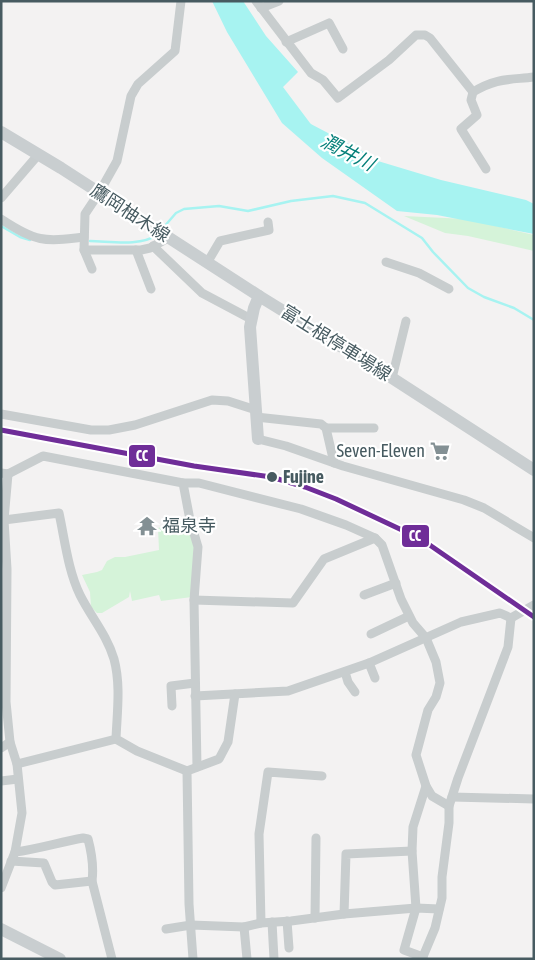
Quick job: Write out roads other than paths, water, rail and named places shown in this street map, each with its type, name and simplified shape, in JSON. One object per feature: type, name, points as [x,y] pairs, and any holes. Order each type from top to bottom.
[{"type":"main road","name":"鷹岡柚木線","points":[[1,132],[259,296]]},
{"type":"main road","name":"富士根停車場線","points":[[258,439],[251,319],[259,296],[392,378],[534,470]]},
{"type":"main road","points":[[1,929],[60,959]]},
{"type":"street","points":[[92,269],[84,250],[85,214],[117,161],[130,96],[138,84],[175,50],[182,1]]},
{"type":"street","points":[[279,1],[259,5],[311,74],[323,80],[338,98],[389,60],[416,35],[425,35],[430,38],[473,92]]},
{"type":"street","points":[[286,42],[329,23],[343,49]]},
{"type":"street","points":[[486,169],[461,129],[477,115],[471,100],[473,92],[487,83],[504,79],[534,77]]},
{"type":"street","points":[[1,198],[38,155]]},
{"type":"street","points":[[1,219],[20,231],[38,239],[58,240],[84,237]]},
{"type":"street","points":[[207,263],[220,241],[269,230],[268,222]]},
{"type":"street","points":[[84,250],[136,250],[153,246],[164,235]]},
{"type":"street","points":[[153,246],[202,293],[251,319]]},
{"type":"street","points":[[136,250],[152,290]]},
{"type":"street","points":[[386,262],[419,273],[449,289]]},
{"type":"street","points":[[392,378],[406,321]]},
{"type":"street","points":[[1,414],[91,430],[109,430],[135,425],[212,400],[228,401],[256,414],[320,424],[326,428],[374,428]]},
{"type":"street","points":[[326,428],[334,463]]},
{"type":"street","points":[[258,439],[464,500],[484,508],[534,538]]},
{"type":"street","points":[[1,888],[15,852],[22,814],[17,764],[10,742],[6,702],[7,569],[4,520],[5,474],[43,456],[183,483],[199,483],[301,509],[346,524],[375,538],[382,545],[409,616],[426,638],[436,662],[440,683],[436,697],[428,710],[416,755],[426,786],[432,796],[451,801],[534,799]]},
{"type":"street","points":[[183,483],[190,520],[198,547],[194,600],[197,767]]},
{"type":"street","points":[[4,520],[59,513],[74,581],[108,642],[114,659],[118,676],[116,739]]},
{"type":"street","points":[[194,600],[293,603],[324,559],[375,538]]},
{"type":"street","points":[[364,595],[396,582]]},
{"type":"street","points":[[511,618],[534,605]]},
{"type":"street","points":[[195,696],[288,691],[369,663],[461,622],[500,613],[511,618]]},
{"type":"street","points":[[371,634],[409,616]]},
{"type":"street","points":[[426,786],[413,827],[412,851],[416,908],[404,950],[422,958],[435,928],[439,909],[451,801],[508,647],[511,618]]},
{"type":"street","points":[[369,663],[375,678]]},
{"type":"street","points":[[345,672],[348,682],[355,692]]},
{"type":"street","points":[[172,706],[171,686],[195,683]]},
{"type":"street","points":[[17,764],[116,739],[137,751],[186,771],[210,764],[219,759],[228,742],[235,694]]},
{"type":"street","points":[[1,748],[10,742]]},
{"type":"street","points":[[186,771],[189,904],[193,959]]},
{"type":"street","points":[[261,923],[259,834],[268,772],[322,776]]},
{"type":"street","points":[[1,781],[18,779]]},
{"type":"street","points":[[15,852],[83,838],[88,839],[94,868],[92,881],[112,959]]},
{"type":"street","points":[[314,918],[316,838]]},
{"type":"street","points":[[344,914],[346,854],[412,851]]},
{"type":"street","points":[[11,861],[44,863],[55,885],[92,881]]},
{"type":"street","points":[[166,929],[191,925],[244,927],[261,923],[344,914],[416,908],[439,909]]},
{"type":"street","points":[[287,921],[289,948]]},
{"type":"street","points":[[272,922],[274,959]]},
{"type":"street","points":[[244,927],[247,959]]},
{"type":"water","points":[[212,1],[243,1],[266,36],[298,72],[283,87],[328,147],[441,180],[526,200],[534,204],[534,234],[437,215],[397,211],[322,158],[282,123],[227,32]]},
{"type":"waterway","name":"潤井川","points":[[304,129],[363,160]]},
{"type":"waterway","points":[[163,228],[176,213],[184,209],[219,206],[248,211],[291,201],[333,196],[365,203],[422,238],[468,288],[484,297],[514,308],[534,320]]},
{"type":"waterway","points":[[1,226],[20,237],[30,240]]},
{"type":"waterway","points":[[90,241],[133,242],[150,239],[156,235]]},
{"type":"place","name":"Seven-Eleven","points":[[440,451]]},
{"type":"place","name":"Fujine","points":[[272,477]]},
{"type":"place","name":"福泉寺","points":[[147,526]]}]
